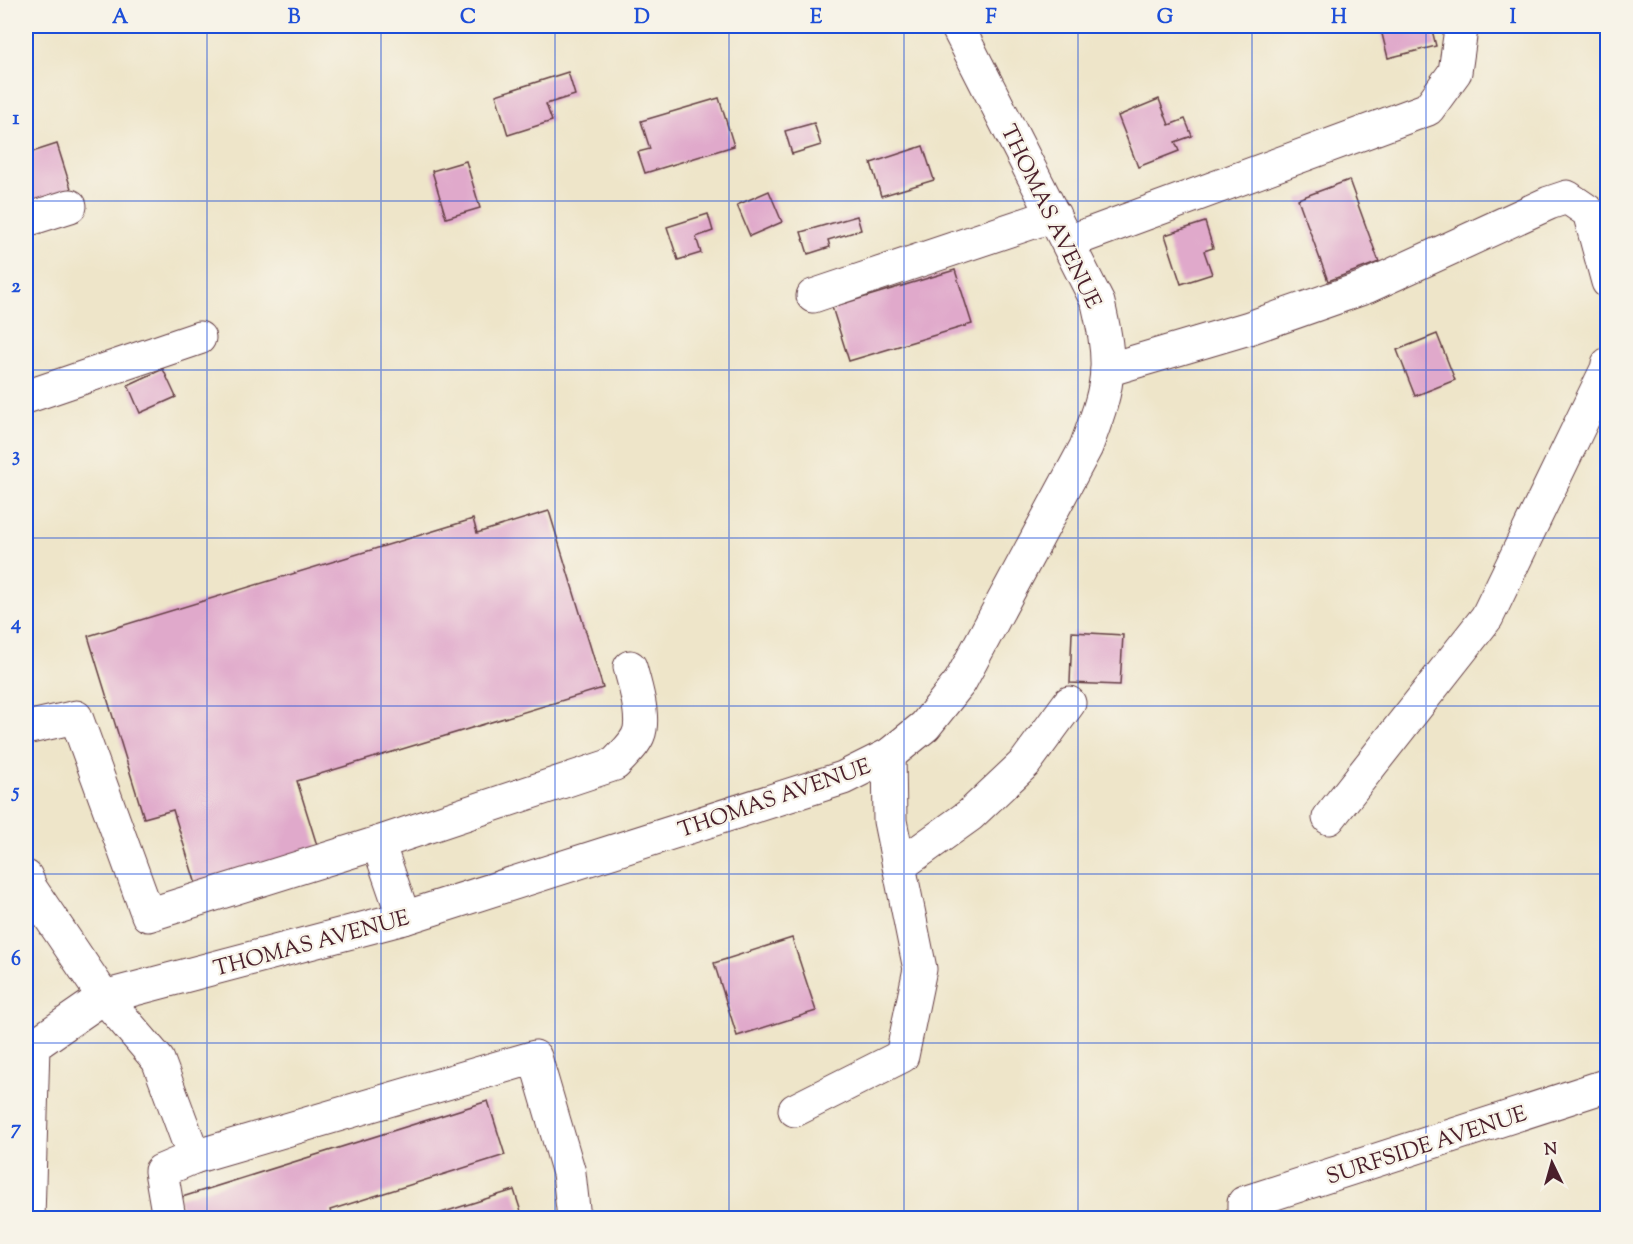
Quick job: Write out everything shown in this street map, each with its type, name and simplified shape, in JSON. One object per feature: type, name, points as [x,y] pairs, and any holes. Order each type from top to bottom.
[{"type":"street","name":"THOMAS AVENUE","points":[[29,1039],[104,997],[404,918],[843,778],[889,755],[925,726],[960,682],[1086,447],[1100,407],[1107,370],[1105,336],[1098,303],[957,26]]},
{"type":"street","points":[[813,296],[1061,229],[1428,109],[1455,72],[1460,26]]},
{"type":"street","points":[[1107,370],[1249,328],[1366,287],[1549,203],[1567,197],[1589,212],[1608,282]]},
{"type":"street","points":[[26,220],[70,206]]},
{"type":"street","points":[[26,397],[199,338]]},
{"type":"street","points":[[1329,818],[1487,617],[1608,364]]},
{"type":"street","points":[[26,728],[76,717],[148,915],[378,843],[615,764],[632,745],[640,730],[637,692],[630,667]]},
{"type":"street","points":[[899,866],[970,815],[1025,764],[1069,703]]},
{"type":"street","points":[[795,1110],[902,1056],[920,969],[890,821],[889,755]]},
{"type":"street","points":[[378,843],[404,918]]},
{"type":"street","points":[[26,877],[31,889],[104,997],[158,1060],[194,1157]]},
{"type":"street","points":[[28,1218],[29,1039]]},
{"type":"street","points":[[169,1218],[161,1171],[194,1157],[535,1057],[568,1173],[574,1218]]},
{"type":"street","name":"SURFSIDE AVENUE","points":[[1244,1211],[1608,1085]]},
{"type":"building","points":[[1380,26],[1431,26],[1436,46],[1388,58]]},
{"type":"building","points":[[568,72],[575,95],[546,104],[552,121],[508,135],[496,95]]},
{"type":"building","points":[[719,98],[734,146],[645,173],[638,152],[650,149],[641,121]]},
{"type":"building","points":[[1159,99],[1169,125],[1185,119],[1192,136],[1175,142],[1179,151],[1138,167],[1118,116]]},
{"type":"building","points":[[814,123],[821,145],[792,154],[785,131]]},
{"type":"building","points":[[57,144],[74,198],[26,214],[26,154]]},
{"type":"building","points":[[923,146],[934,180],[881,196],[871,163]]},
{"type":"building","points":[[466,161],[480,208],[446,218],[432,171]]},
{"type":"building","points":[[1349,180],[1379,262],[1328,281],[1298,199]]},
{"type":"building","points":[[769,191],[782,222],[750,236],[737,205]]},
{"type":"building","points":[[708,214],[713,231],[696,237],[701,253],[678,260],[667,227]]},
{"type":"building","points":[[857,216],[861,230],[828,240],[830,247],[808,254],[801,232]]},
{"type":"building","points":[[1205,222],[1213,248],[1204,251],[1212,274],[1181,284],[1165,235]]},
{"type":"building","points":[[955,270],[972,324],[849,361],[832,307]]},
{"type":"building","points":[[1437,334],[1455,380],[1415,396],[1397,350]]},
{"type":"building","points":[[163,369],[176,397],[140,413],[128,385]]},
{"type":"building","points":[[549,511],[603,688],[297,781],[320,855],[198,891],[173,810],[144,818],[88,636],[473,519],[477,533]]},
{"type":"building","points":[[1072,632],[1123,635],[1120,685],[1070,683]]},
{"type":"building","points":[[792,938],[816,1011],[737,1036],[714,963]]},
{"type":"building","points":[[488,1101],[505,1155],[330,1210],[332,1218],[185,1218],[179,1198]]},
{"type":"building","points":[[514,1190],[523,1218],[425,1218]]}]
